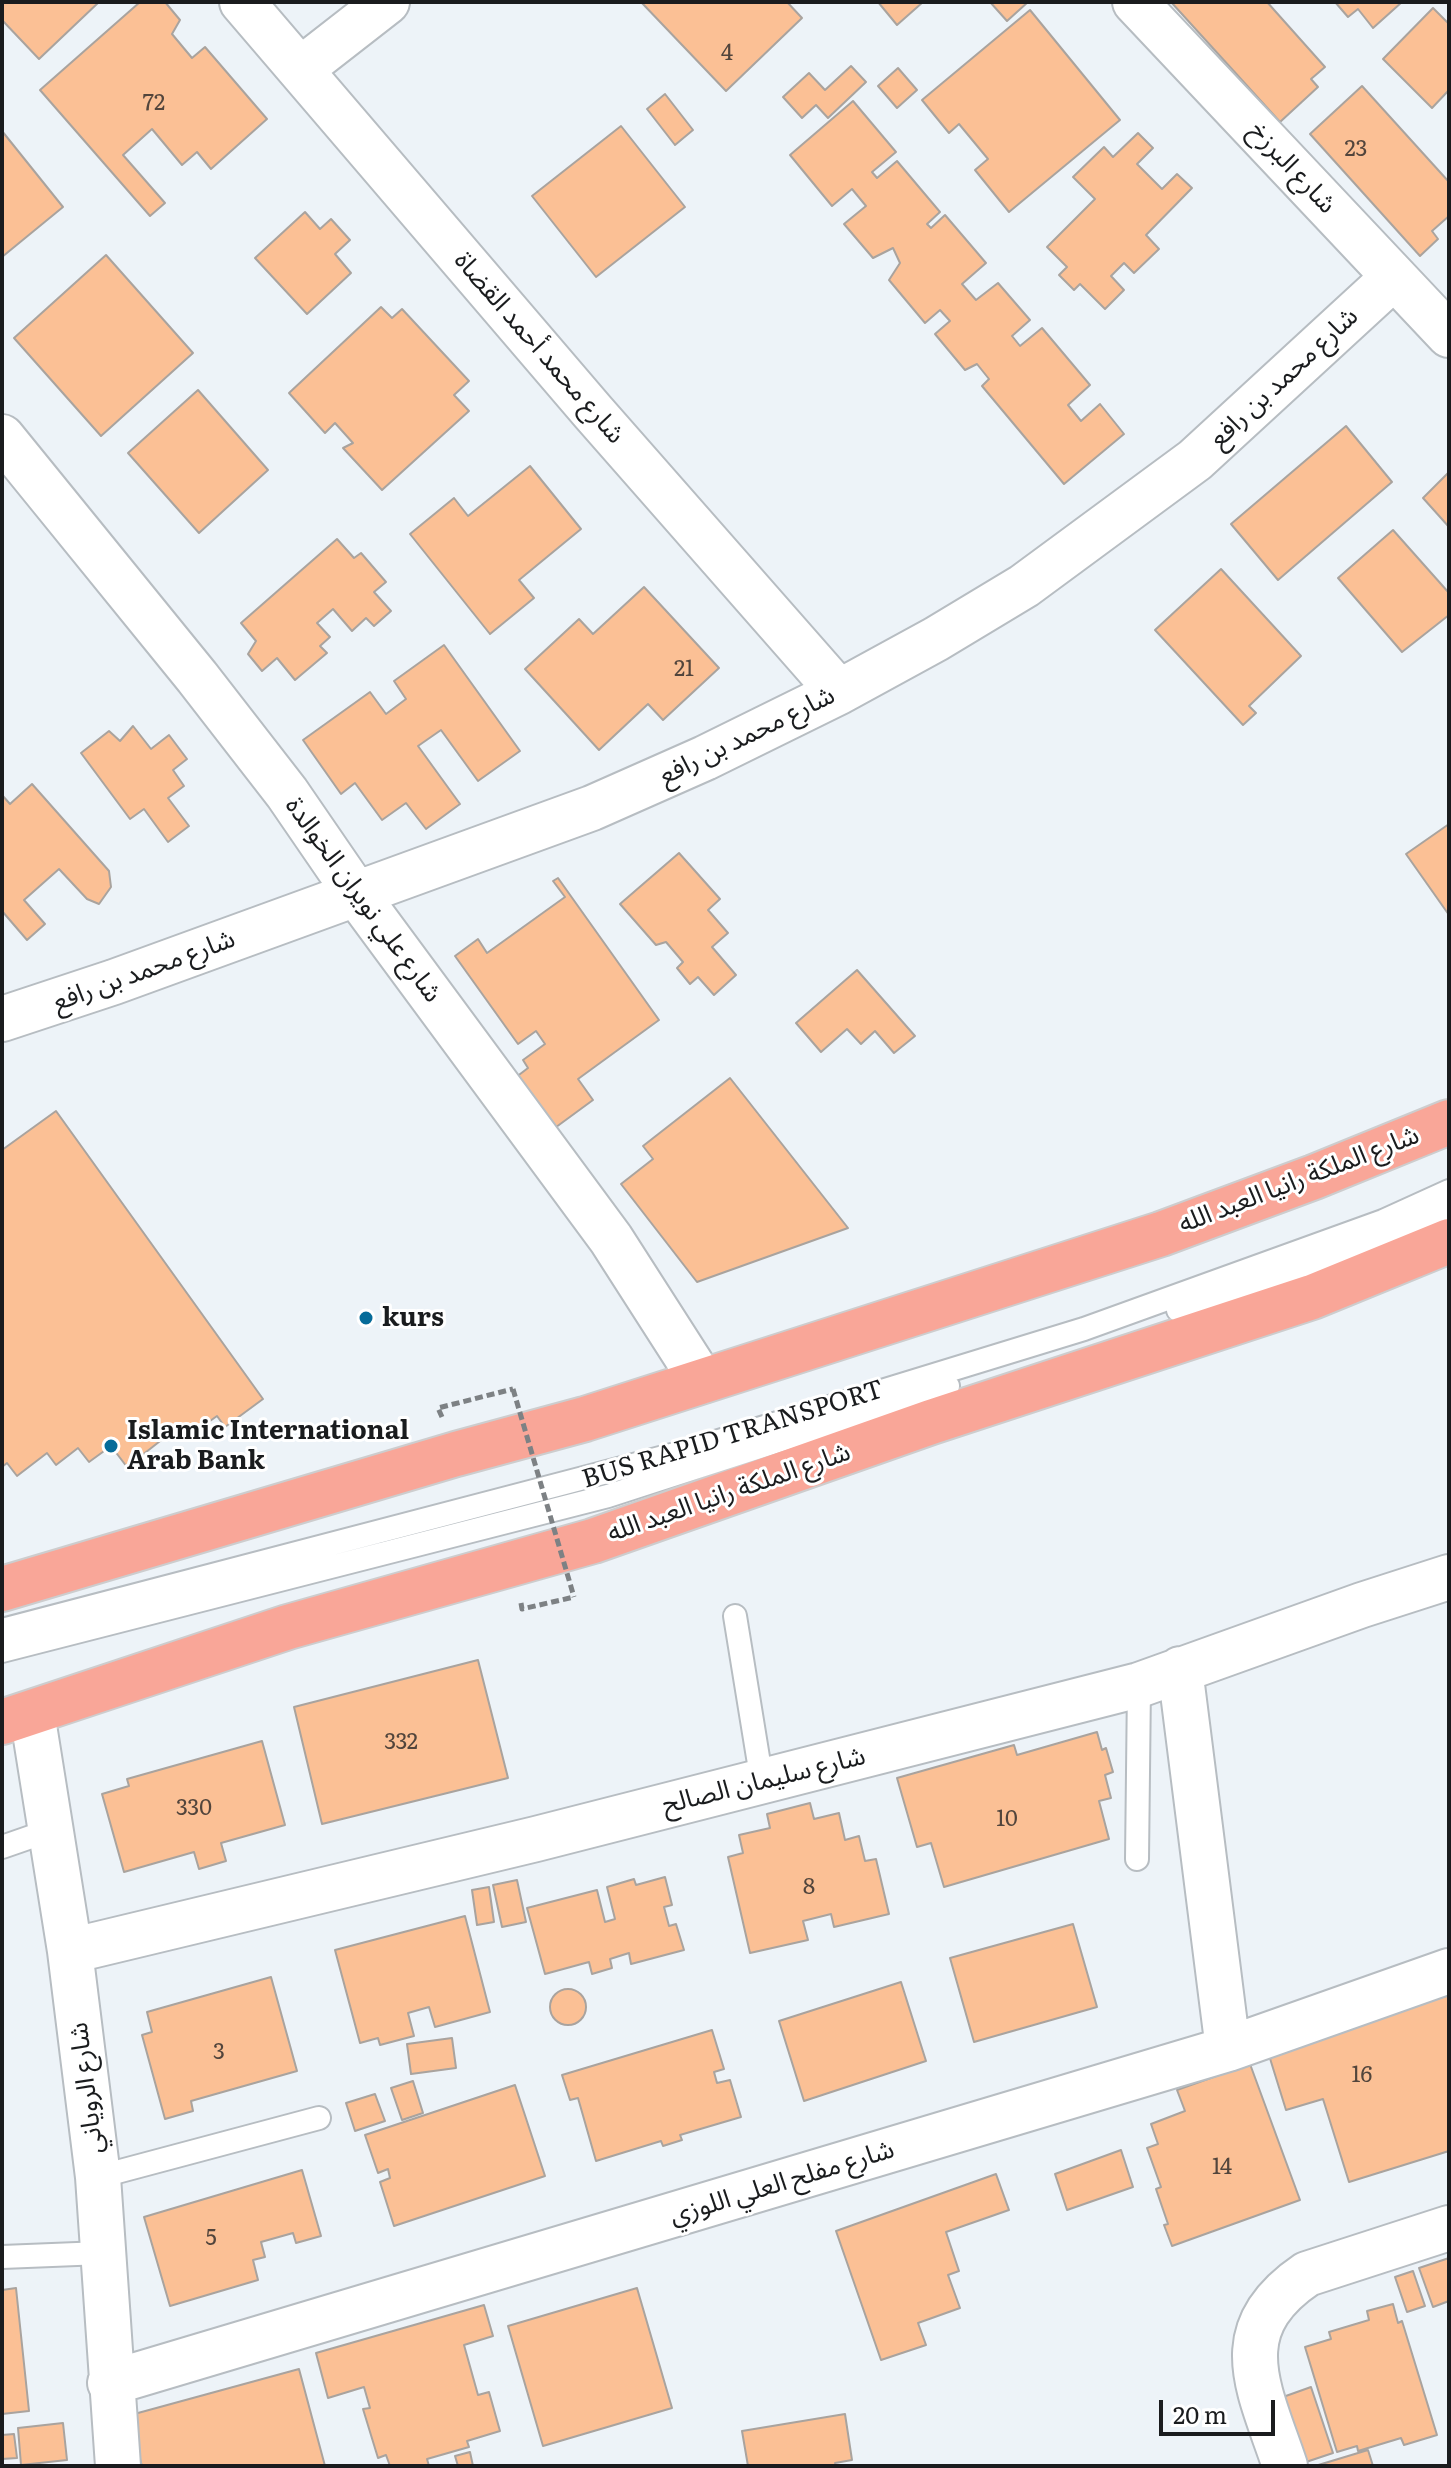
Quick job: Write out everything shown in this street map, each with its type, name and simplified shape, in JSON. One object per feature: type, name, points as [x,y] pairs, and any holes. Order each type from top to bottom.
[{"type":"main road","name":"شارع الملكة رانيا العبد الله","points":[[2,1589],[442,1458],[585,1419],[1161,1234],[1449,1122]]},
{"type":"main road","name":"شارع الملكة رانيا العبد الله","points":[[17,1717],[288,1627],[593,1541],[931,1422],[1312,1297],[1449,1241]]},
{"type":"street","name":"شارع محمد أحمد القضاة","points":[[242,2],[593,412],[839,692]]},
{"type":"street","points":[[301,69],[387,2]]},
{"type":"street","name":"شارع البرزخ","points":[[1135,2],[1449,335]]},
{"type":"street","name":"شارع محمد بن رافع","points":[[2,1019],[357,895],[592,808],[705,758],[839,692],[1024,586],[1195,460],[1394,277]]},
{"type":"street","name":"شارع علي نويران الخوالدة","points":[[7,452],[260,758],[357,895],[611,1239],[702,1381]]},
{"type":"street","name":"شارع سليمان الصالح","points":[[70,1951],[762,1782],[1139,1685],[1449,1577]]},
{"type":"street","points":[[1180,1669],[1228,2049]]},
{"type":"street","name":"شارع الروياني","points":[[17,1717],[51,1830],[70,1951],[98,2177],[118,2466]]},
{"type":"street","name":"شارع مفلح العلي اللوزي","points":[[110,2383],[1228,2049],[1449,1971]]},
{"type":"street","points":[[1285,2466],[1256,2379],[1254,2356],[1257,2329],[1271,2305],[1289,2286],[1307,2274],[1449,2228]]},
{"type":"lane","name":"BUS RAPID TRANSPORT","points":[[2,1651],[546,1501],[683,1452],[1084,1329],[1383,1221],[1449,1191]]},
{"type":"lane","name":"BUS RAPID TRANSPORT","points":[[2,1630],[546,1501],[608,1496],[1086,1342],[1370,1246],[1449,1212]]},
{"type":"lane","points":[[735,1616],[762,1782]]},
{"type":"lane","points":[[1137,1859],[1139,1685]]},
{"type":"lane","points":[[2,1847],[51,1830]]},
{"type":"lane","points":[[98,2177],[319,2118]]},
{"type":"lane","points":[[2,2257],[102,2253]]},
{"type":"path","points":[[438,1408],[513,1389],[574,1597],[522,1609]]},
{"type":"building","points":[[2,2],[99,2],[39,59],[2,20]]},
{"type":"building","points":[[140,2],[165,2],[180,20],[172,34],[192,58],[205,47],[267,119],[211,169],[197,152],[182,165],[152,129],[123,155],[165,203],[150,216],[40,90]]},
{"type":"building","points":[[641,2],[787,2],[802,18],[726,91]]},
{"type":"building","points":[[878,2],[923,2],[897,25]]},
{"type":"building","points":[[990,2],[1028,2],[1007,21]]},
{"type":"building","points":[[1171,2],[1267,2],[1325,67],[1311,79],[1318,87],[1280,122]]},
{"type":"building","points":[[1335,2],[1402,2],[1373,28],[1358,9],[1348,17]]},
{"type":"building","points":[[1433,8],[1449,24],[1449,90],[1432,108],[1383,59]]},
{"type":"building","points":[[1030,10],[1120,120],[1009,212],[975,170],[988,159],[959,124],[949,133],[922,100]]},
{"type":"building","points":[[851,66],[866,82],[828,118],[816,105],[802,118],[783,97],[809,73],[825,90]]},
{"type":"building","points":[[898,68],[917,90],[897,108],[878,86]]},
{"type":"building","points":[[1362,86],[1449,182],[1449,216],[1432,231],[1438,239],[1420,256],[1310,134]]},
{"type":"building","points":[[665,94],[693,130],[675,145],[647,109]]},
{"type":"building","points":[[853,101],[896,152],[872,172],[877,178],[897,161],[940,212],[927,224],[931,228],[945,215],[986,263],[962,284],[976,300],[998,283],[1030,320],[1012,336],[1020,346],[1042,328],[1090,385],[1068,405],[1081,421],[1100,404],[1124,434],[1064,484],[982,386],[989,379],[977,364],[965,370],[935,334],[950,321],[940,310],[925,323],[889,280],[900,263],[893,248],[873,258],[844,224],[866,206],[852,189],[832,206],[790,155]]},
{"type":"building","points":[[621,126],[685,207],[596,277],[532,196]]},
{"type":"building","points":[[2,131],[63,207],[2,257]]},
{"type":"building","points":[[1138,133],[1153,148],[1137,164],[1162,189],[1177,174],[1192,188],[1146,235],[1159,249],[1134,273],[1124,263],[1111,276],[1124,290],[1105,309],[1080,284],[1074,290],[1059,275],[1067,267],[1047,247],[1095,199],[1073,177],[1104,147],[1113,157]]},
{"type":"building","points":[[305,212],[320,229],[331,219],[350,240],[335,254],[351,273],[307,314],[255,258]]},
{"type":"building","points":[[106,255],[193,353],[101,436],[14,338]]},
{"type":"building","points":[[381,307],[392,318],[402,309],[469,381],[454,395],[469,411],[382,490],[343,448],[353,443],[335,423],[325,433],[289,393]]},
{"type":"building","points":[[198,390],[268,470],[199,533],[128,453]]},
{"type":"building","points":[[1346,426],[1392,482],[1278,580],[1231,524]]},
{"type":"building","points":[[530,466],[581,529],[519,580],[534,598],[490,634],[410,534],[454,498],[468,516]]},
{"type":"building","points":[[1449,472],[1449,527],[1423,498]]},
{"type":"building","points":[[1393,530],[1449,593],[1449,615],[1402,652],[1338,578]]},
{"type":"building","points":[[337,539],[354,558],[361,553],[386,582],[374,592],[391,611],[374,626],[366,618],[352,631],[333,609],[317,623],[330,637],[320,646],[327,653],[295,680],[277,658],[262,671],[248,654],[256,641],[241,623]]},
{"type":"building","points":[[1221,569],[1301,656],[1249,706],[1256,713],[1243,725],[1155,630]]},
{"type":"building","points":[[644,587],[719,668],[663,720],[648,704],[599,750],[525,669],[579,619],[593,634]]},
{"type":"building","points":[[444,645],[520,751],[478,781],[441,730],[418,746],[460,804],[426,829],[406,803],[382,820],[355,783],[341,794],[303,740],[370,692],[386,714],[406,699],[394,681]]},
{"type":"building","points":[[133,726],[151,749],[169,735],[187,759],[173,770],[184,786],[168,798],[189,826],[168,842],[144,809],[130,819],[81,753],[109,731],[120,741]]},
{"type":"building","points":[[32,784],[109,871],[111,887],[99,904],[87,899],[59,869],[24,900],[45,924],[27,940],[2,911],[2,795],[10,804]]},
{"type":"building","points":[[1449,824],[1449,915],[1406,854]]},
{"type":"building","points":[[679,853],[720,899],[708,910],[728,933],[712,947],[736,975],[714,995],[698,977],[690,984],[677,968],[683,962],[666,942],[656,945],[620,904]]},
{"type":"building","points":[[558,878],[659,1020],[578,1079],[593,1100],[548,1133],[511,1081],[528,1068],[523,1060],[545,1044],[536,1031],[518,1044],[455,956],[478,939],[487,953],[565,897],[553,881]]},
{"type":"building","points":[[857,970],[915,1036],[894,1053],[875,1031],[861,1044],[847,1029],[821,1052],[796,1023]]},
{"type":"building","points":[[730,1078],[848,1228],[697,1282],[621,1184],[653,1159],[643,1146]]},
{"type":"building","points":[[56,1111],[263,1399],[225,1427],[217,1416],[182,1441],[178,1427],[127,1467],[111,1446],[89,1462],[78,1448],[56,1465],[47,1453],[17,1476],[7,1463],[2,1467],[2,1150]]},
{"type":"building","points":[[478,1660],[508,1778],[322,1824],[294,1707]]},
{"type":"building","points":[[1097,1732],[1102,1750],[1106,1748],[1113,1772],[1105,1775],[1111,1798],[1099,1801],[1109,1839],[944,1887],[931,1843],[917,1847],[897,1778],[1014,1745],[1017,1755]]},
{"type":"building","points":[[262,1741],[285,1825],[221,1843],[226,1861],[199,1869],[194,1852],[124,1872],[102,1794],[129,1786],[127,1779]]},
{"type":"building","points":[[810,1803],[814,1819],[839,1813],[845,1840],[859,1836],[865,1861],[876,1859],[889,1914],[834,1927],[831,1914],[803,1921],[808,1940],[750,1953],[728,1857],[743,1853],[739,1835],[770,1828],[767,1814]]},
{"type":"building","points":[[665,1877],[672,1905],[664,1907],[669,1926],[676,1924],[684,1950],[631,1964],[629,1953],[610,1959],[612,1968],[592,1974],[589,1962],[545,1974],[527,1908],[597,1890],[605,1922],[615,1919],[607,1887],[634,1879],[636,1885]]},
{"type":"building","points":[[517,1880],[526,1922],[502,1927],[493,1885]]},
{"type":"building","points":[[489,1887],[494,1922],[477,1925],[472,1890]]},
{"type":"building","points":[[465,1916],[490,2012],[435,2027],[429,2007],[408,2013],[414,2036],[380,2045],[378,2038],[360,2043],[335,1950]]},
{"type":"building","points":[[1073,1924],[1097,2007],[974,2042],[950,1958]]},
{"type":"building","points":[[271,1977],[297,2071],[191,2101],[193,2111],[165,2119],[142,2035],[152,2032],[147,2012]]},
{"type":"building","points":[[901,1982],[926,2061],[804,2101],[779,2021]]},
{"type":"building","points":[[568,1989],[581,1994],[586,2007],[581,2020],[568,2025],[555,2020],[550,2007],[555,1994]]},
{"type":"building","points":[[1449,1995],[1449,2151],[1349,2182],[1323,2099],[1286,2110],[1268,2052]]},
{"type":"building","points":[[712,2030],[724,2069],[714,2072],[717,2083],[730,2080],[741,2117],[680,2135],[682,2140],[663,2146],[661,2141],[596,2161],[578,2098],[570,2100],[562,2075]]},
{"type":"building","points":[[452,2038],[456,2068],[411,2074],[407,2044]]},
{"type":"building","points":[[1250,2064],[1300,2200],[1172,2246],[1156,2189],[1161,2187],[1147,2148],[1158,2144],[1151,2124],[1185,2111],[1177,2090]]},
{"type":"building","points":[[413,2081],[423,2113],[402,2120],[391,2088]]},
{"type":"building","points":[[515,2085],[545,2176],[394,2226],[380,2182],[390,2178],[388,2169],[378,2173],[365,2135]]},
{"type":"building","points":[[375,2094],[385,2121],[355,2131],[346,2103]]},
{"type":"building","points":[[1121,2150],[1133,2187],[1067,2210],[1055,2174]]},
{"type":"building","points":[[302,2170],[321,2236],[296,2243],[293,2233],[261,2242],[265,2257],[253,2260],[258,2280],[170,2306],[144,2217]]},
{"type":"building","points":[[996,2174],[1009,2210],[946,2232],[959,2271],[948,2275],[960,2308],[918,2323],[926,2345],[881,2360],[836,2231]]},
{"type":"building","points":[[1449,2258],[1449,2301],[1433,2307],[1419,2268]]},
{"type":"building","points":[[1413,2271],[1425,2306],[1407,2312],[1395,2277]]},
{"type":"building","points":[[16,2288],[29,2411],[2,2414],[2,2290]]},
{"type":"building","points":[[637,2288],[672,2408],[543,2446],[508,2326]]},
{"type":"building","points":[[1393,2304],[1398,2323],[1402,2321],[1437,2435],[1404,2445],[1401,2438],[1358,2451],[1357,2446],[1337,2452],[1305,2347],[1331,2339],[1329,2332],[1369,2320],[1367,2311]]},
{"type":"building","points":[[484,2305],[493,2336],[464,2345],[478,2395],[489,2392],[500,2431],[467,2441],[469,2447],[427,2459],[429,2466],[390,2466],[386,2455],[378,2458],[363,2409],[370,2408],[364,2387],[328,2398],[316,2353]]},
{"type":"building","points":[[299,2369],[325,2466],[142,2466],[127,2416]]},
{"type":"building","points":[[1311,2387],[1333,2453],[1306,2462],[1283,2397]]},
{"type":"building","points":[[845,2414],[852,2460],[835,2463],[836,2466],[748,2466],[742,2431]]},
{"type":"building","points":[[63,2423],[67,2460],[21,2465],[18,2428]]},
{"type":"building","points":[[14,2434],[17,2458],[2,2459],[2,2435]]},
{"type":"building","points":[[1368,2450],[1373,2466],[1315,2466]]},
{"type":"building","points":[[470,2452],[473,2466],[458,2466],[455,2456]]},
{"type":"place","name":"kurs","points":[[366,1318]]},
{"type":"place","name":"Islamic International Arab Bank","points":[[111,1446]]}]
